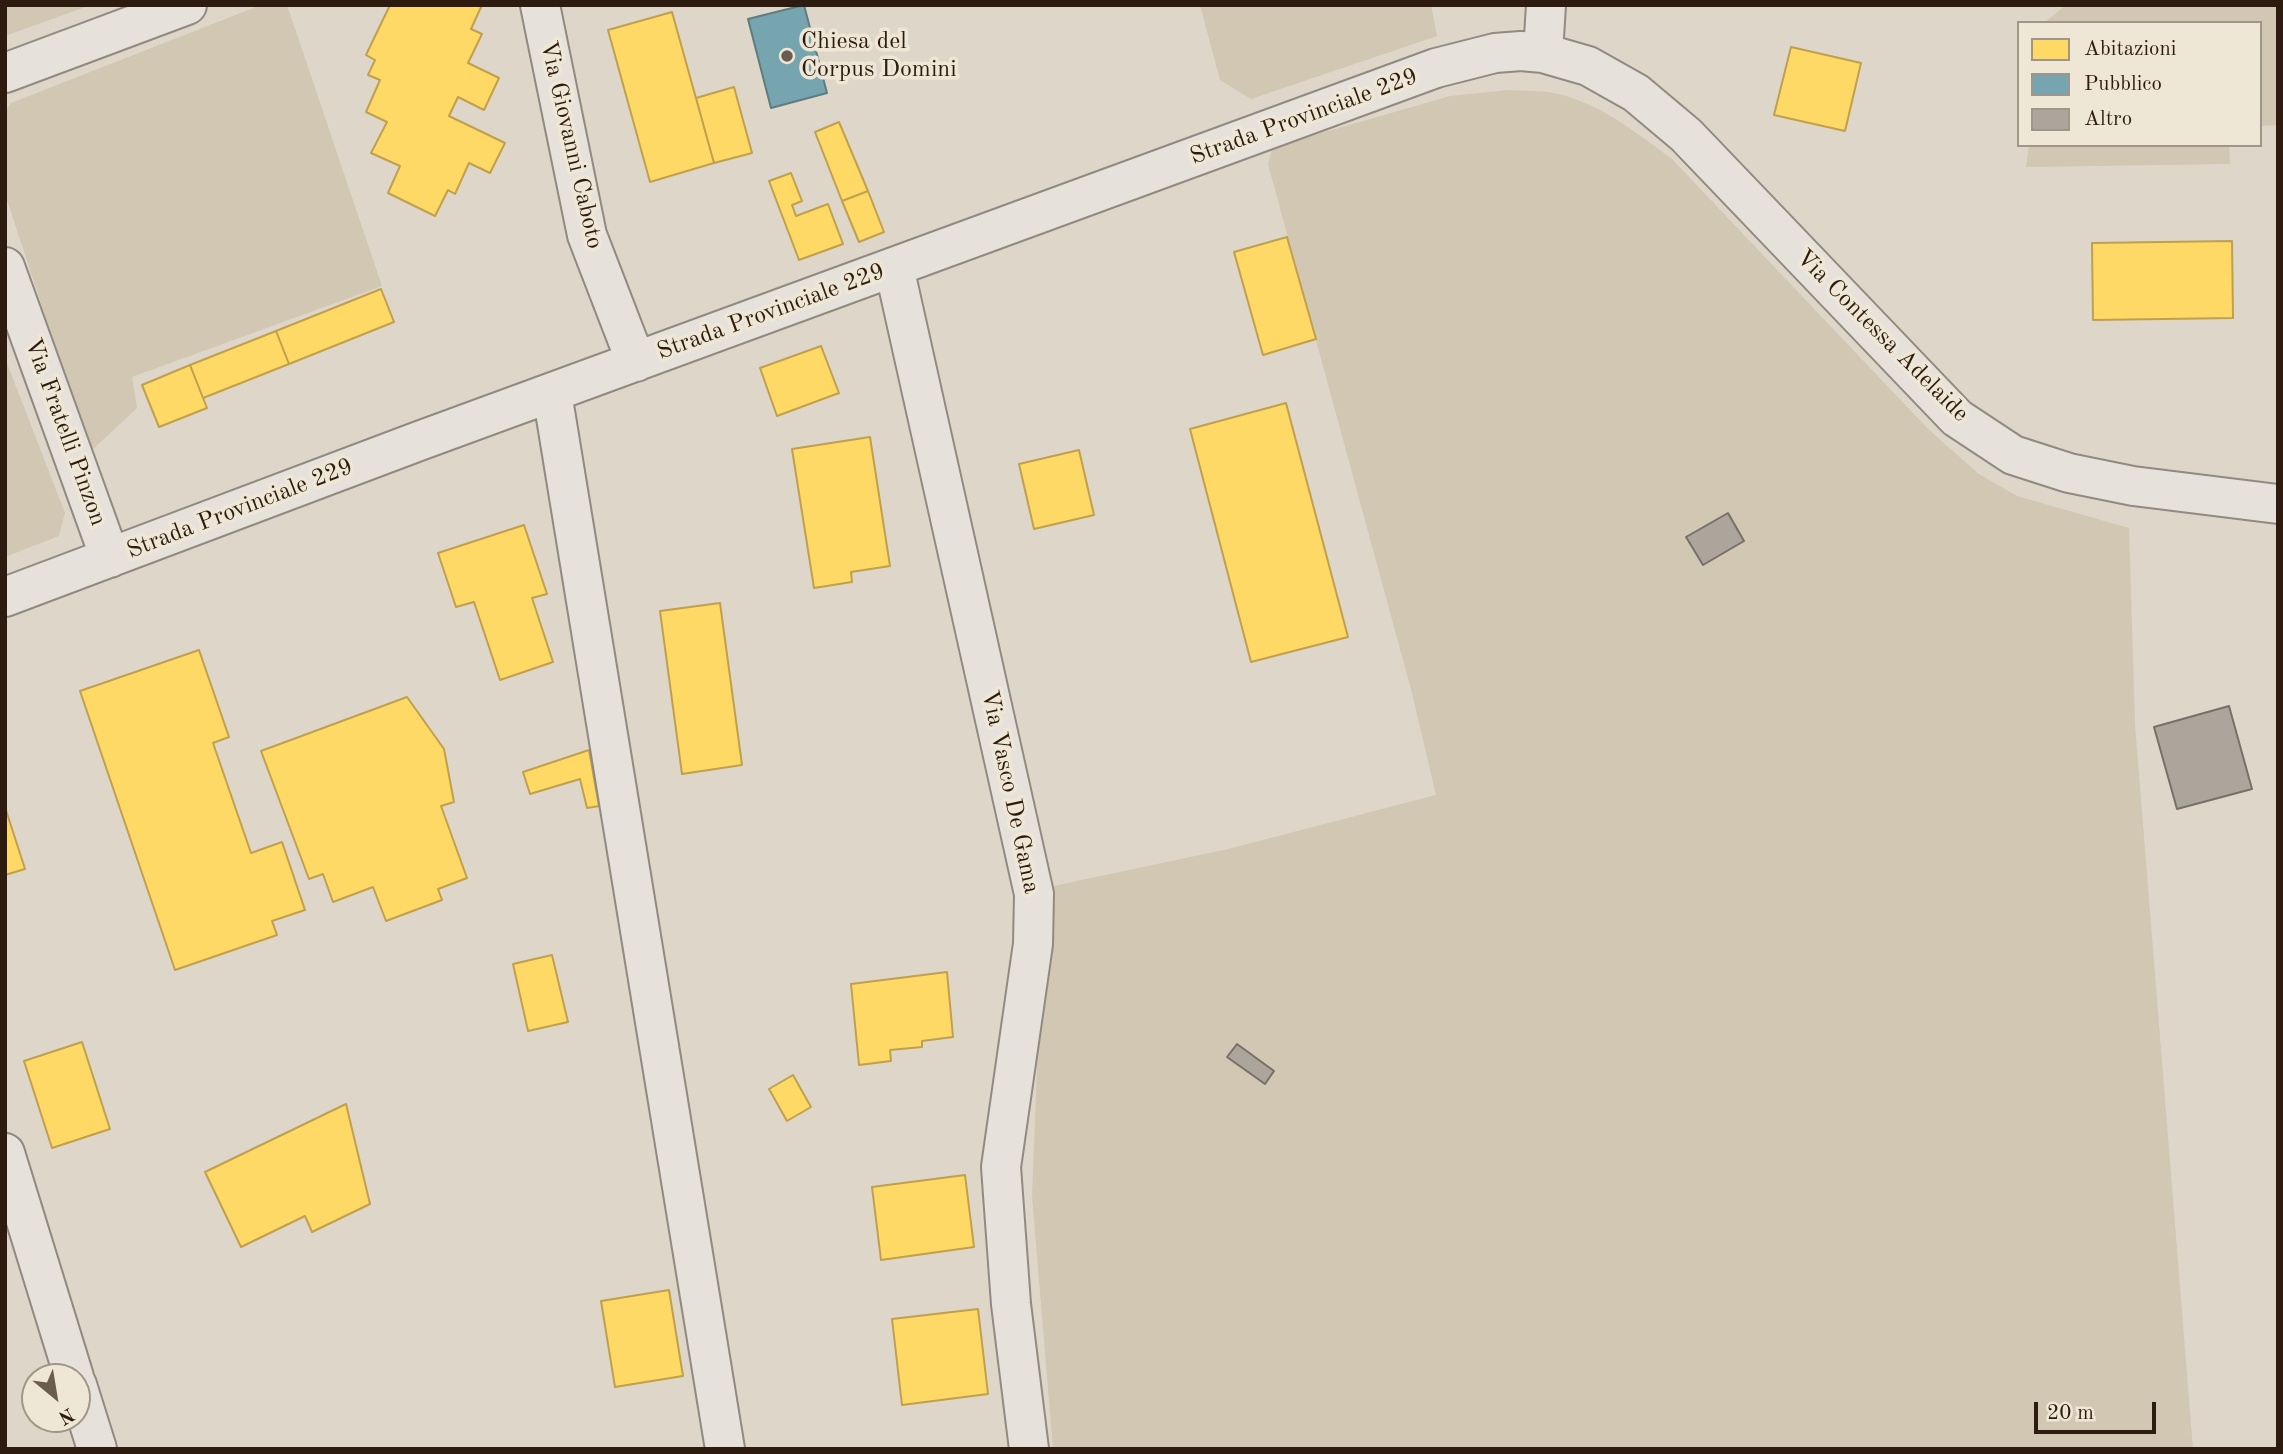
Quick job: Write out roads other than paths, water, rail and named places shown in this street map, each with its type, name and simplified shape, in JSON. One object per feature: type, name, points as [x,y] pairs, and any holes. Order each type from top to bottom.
[{"type":"street","points":[[5,74],[187,5]]},
{"type":"street","name":"Via Giovanni Caboto","points":[[540,5],[587,235],[636,362]]},
{"type":"street","points":[[1543,53],[1546,5]]},
{"type":"street","name":"Strada Provinciale 229","points":[[5,597],[1436,68],[1495,53],[1543,53]]},
{"type":"street","name":"Via Contessa Adelaide","points":[[1543,53],[1588,66],[1636,93],[1686,135],[1957,418],[2013,454],[2069,473],[2133,486],[2278,504]]},
{"type":"street","name":"Via Fratelli Pinzon","points":[[5,267],[110,558]]},
{"type":"street","name":"Via Vasco De Gama","points":[[894,267],[1034,894],[1033,944],[1001,1167],[1011,1304],[1029,1449]]},
{"type":"street","points":[[552,393],[725,1449]]},
{"type":"street","points":[[5,1153],[70,1363]]},
{"type":"street","points":[[91,1430],[97,1449]]},
{"type":"place","name":"Chiesa del Corpus Domini","points":[[787,56]]}]
